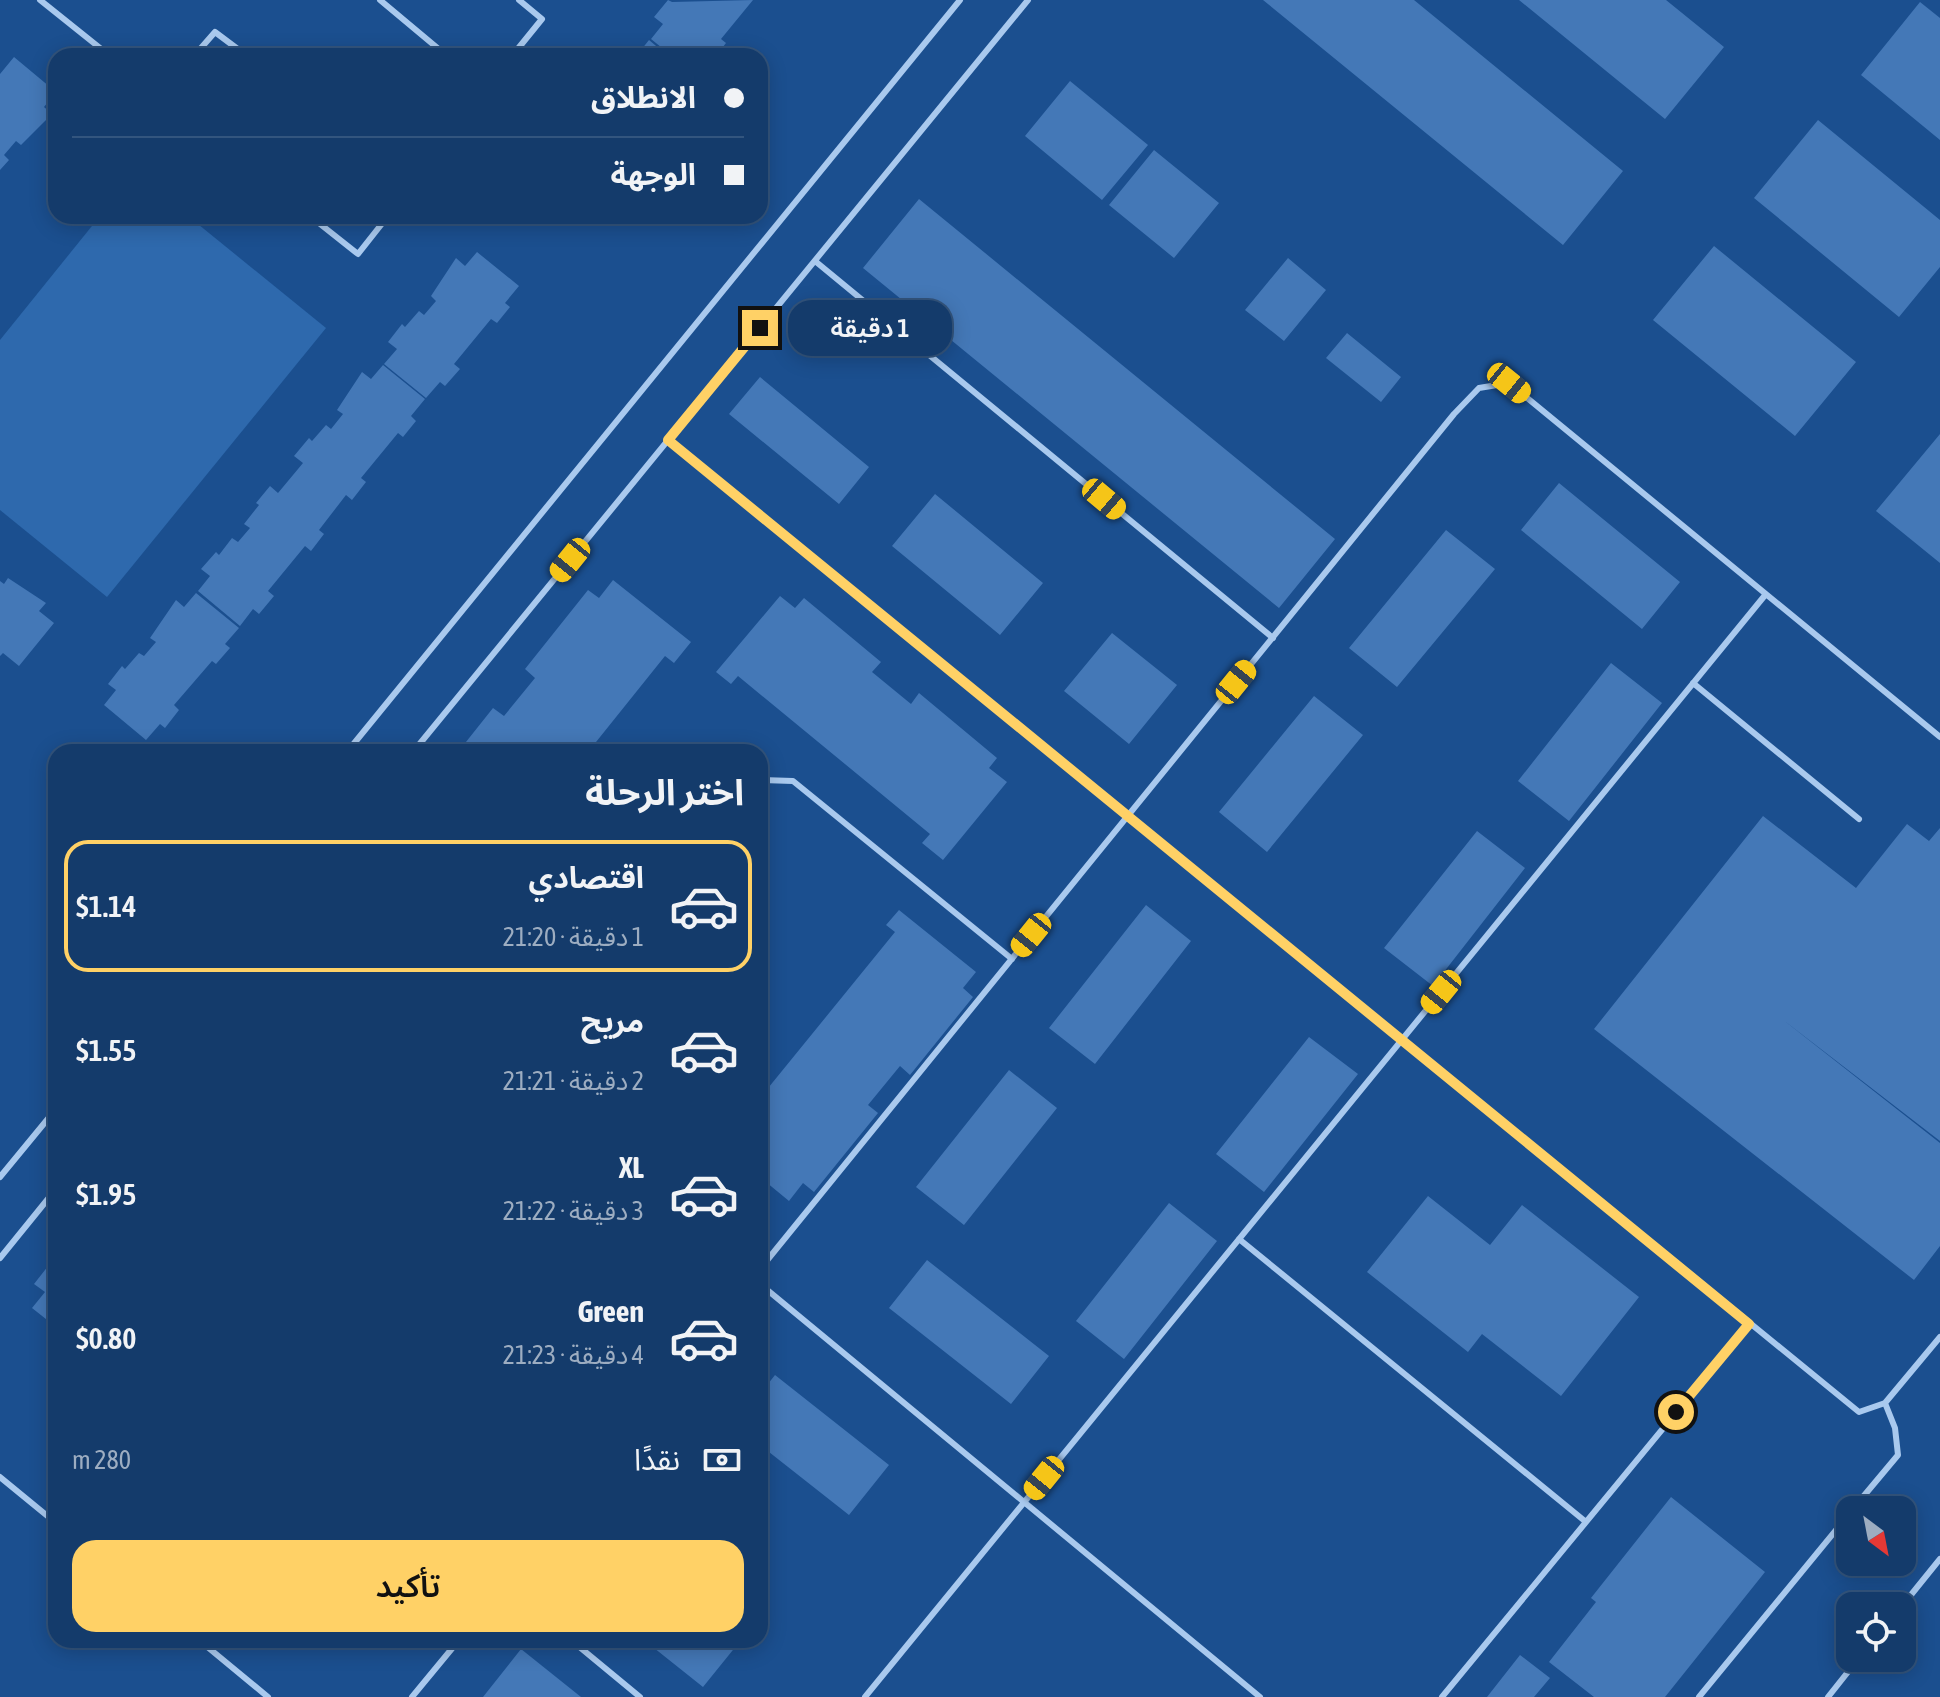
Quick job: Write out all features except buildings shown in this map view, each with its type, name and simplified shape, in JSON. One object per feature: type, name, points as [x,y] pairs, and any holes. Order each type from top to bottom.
[{"type":"lane","points":[[40,0],[100,48]]},
{"type":"lane","points":[[380,0],[437,48]]},
{"type":"lane","points":[[518,48],[542,19],[519,0]]},
{"type":"lane","points":[[354,744],[960,0]]},
{"type":"lane","points":[[420,744],[1028,0]]},
{"type":"lane","points":[[201,48],[215,32],[236,48]]},
{"type":"lane","points":[[320,224],[358,254],[382,224]]},
{"type":"lane","points":[[815,261],[1273,638]]},
{"type":"lane","points":[[768,1259],[1454,414],[1479,388],[1509,383],[1940,737]]},
{"type":"lane","points":[[668,440],[1859,1412],[1885,1403],[1940,1337]]},
{"type":"lane","points":[[865,1697],[1766,594]]},
{"type":"lane","points":[[1693,683],[1859,819]]},
{"type":"lane","points":[[768,780],[793,781],[1012,959]]},
{"type":"lane","points":[[0,1177],[48,1119]]},
{"type":"lane","points":[[0,1258],[48,1199]]},
{"type":"lane","points":[[1239,1239],[1586,1522]]},
{"type":"lane","points":[[768,1291],[1260,1697]]},
{"type":"lane","points":[[1442,1697],[1749,1324]]},
{"type":"lane","points":[[1864,1496],[1898,1455],[1895,1428],[1885,1403]]},
{"type":"lane","points":[[0,1477],[48,1516]]},
{"type":"lane","points":[[1699,1697],[1836,1530]]},
{"type":"lane","points":[[1913,1592],[1940,1559]]},
{"type":"lane","points":[[209,1648],[268,1697]]},
{"type":"lane","points":[[412,1697],[452,1648]]},
{"type":"lane","points":[[581,1648],[640,1697]]},
{"type":"lane","points":[[1828,1697],[1848,1672]]},
{"type":"shaded area","points":[[94,224],[198,224],[326,328],[107,597],[0,510],[0,340]]},
{"type":"route","points":[[760,328],[668,440],[1749,1324],[1676,1412]]}]
